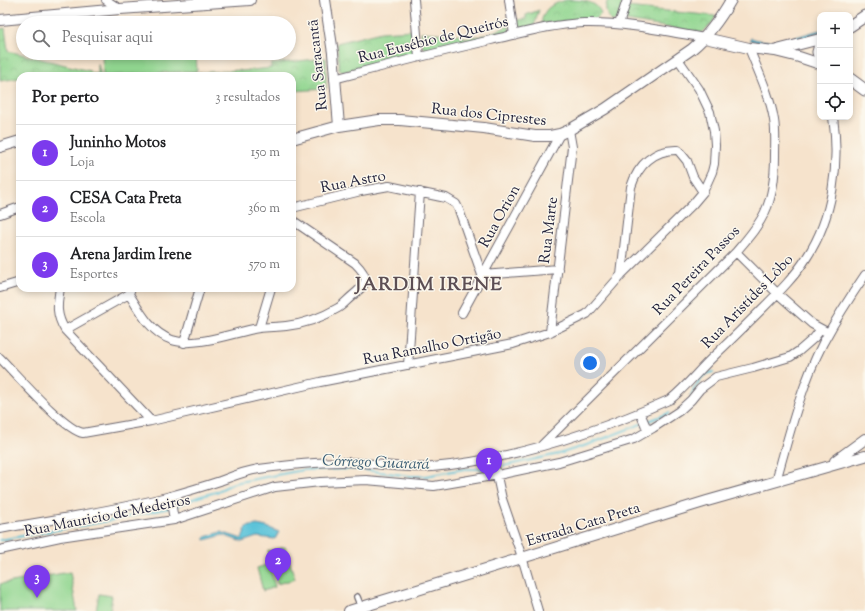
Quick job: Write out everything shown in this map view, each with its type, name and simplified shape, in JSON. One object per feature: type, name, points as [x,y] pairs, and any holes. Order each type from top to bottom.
[{"type":"main road","points":[[853,24],[864,18]]},
{"type":"main road","points":[[853,80],[865,82]]},
{"type":"main road","points":[[853,81],[865,90]]},
{"type":"street","points":[[106,0],[120,9]]},
{"type":"street","points":[[44,16],[182,2],[250,0]]},
{"type":"street","name":"Rua Saracantã","points":[[325,0],[333,53],[339,126]]},
{"type":"street","points":[[414,0],[419,57]]},
{"type":"street","points":[[509,0],[514,35]]},
{"type":"street","points":[[619,24],[627,0]]},
{"type":"street","name":"Rua dos Ciprestes","points":[[296,138],[339,126],[379,120],[400,120],[484,128],[535,136],[550,136],[565,132],[605,108],[678,59],[705,38],[714,27],[731,0]]},
{"type":"street","points":[[0,20],[16,19]]},
{"type":"street","name":"Rua Eusébio de Queirós","points":[[334,78],[514,35],[574,24],[589,23],[619,24],[705,38],[748,48],[775,51],[817,63]]},
{"type":"street","name":"Rua Eusébio de Queirós","points":[[775,51],[817,40]]},
{"type":"street","name":"Rua Pereira Passos","points":[[540,447],[563,426],[736,252],[754,231],[765,212],[771,195],[775,175],[774,119],[768,96],[748,48]]},
{"type":"street","name":"Rua Ramalho Ortigão","points":[[0,358],[54,413],[77,432],[84,433],[151,421],[320,382],[513,344],[550,332],[587,314],[621,275],[692,205],[703,192],[710,178],[714,164],[714,131],[710,112],[704,97],[678,59]]},
{"type":"street","name":"Rua Aristídes Lôbo","points":[[0,529],[170,496],[240,473],[258,469],[336,462],[432,467],[493,458],[540,447],[592,432],[671,399],[680,392],[709,360],[778,294],[807,258],[825,219],[834,179],[836,150],[833,120]]},
{"type":"street","name":"Rua Marte","points":[[550,332],[572,147],[565,132]]},
{"type":"street","name":"Rua Orion","points":[[462,313],[482,275],[565,132]]},
{"type":"street","points":[[0,147],[16,142]]},
{"type":"street","points":[[621,275],[631,187],[641,166],[663,152],[678,150],[687,161],[693,177],[703,192]]},
{"type":"street","name":"Rua Astro","points":[[296,207],[388,186],[446,198],[456,204],[482,275]]},
{"type":"street","points":[[408,365],[420,192]]},
{"type":"street","points":[[0,214],[16,208]]},
{"type":"street","points":[[130,292],[142,315],[156,331],[162,336],[184,343],[196,342],[259,328],[287,326],[314,319],[338,308],[362,288],[365,283],[365,278],[363,271],[355,262],[296,221]]},
{"type":"street","points":[[736,252],[778,294],[812,324],[825,331]]},
{"type":"street","points":[[482,275],[558,268]]},
{"type":"street","points":[[776,481],[796,411],[825,331],[865,275]]},
{"type":"street","points":[[0,288],[16,283]]},
{"type":"street","points":[[59,292],[57,304],[58,316],[65,330],[151,421]]},
{"type":"street","points":[[65,330],[128,292]]},
{"type":"street","points":[[184,343],[199,292]]},
{"type":"street","points":[[259,328],[270,292]]},
{"type":"street","name":"Rua Mauricio de Medeiros","points":[[0,550],[60,537],[174,520],[274,487],[320,482],[366,480],[434,486],[498,475],[566,460],[634,439],[679,411],[700,389],[716,377],[753,368],[790,356],[825,331]]},
{"type":"street","points":[[640,413],[648,431]]},
{"type":"street","points":[[563,426],[564,434],[571,438]]},
{"type":"street","points":[[864,439],[860,450],[864,456]]},
{"type":"street","name":"Estrada Cata Preta","points":[[825,467],[850,451],[864,439]]},
{"type":"street","name":"Estrada Cata Preta","points":[[356,610],[522,557],[864,456]]},
{"type":"street","points":[[493,458],[498,475],[502,499],[522,557],[538,611]]},
{"type":"street","points":[[170,496],[174,520]]},
{"type":"street","points":[[356,610],[357,597]]},
{"type":"green space","points":[[566,0],[592,3],[599,9],[601,14],[596,19],[541,24],[546,10],[556,3]]},
{"type":"green space","points":[[608,0],[623,1],[617,20],[612,21],[608,17],[606,5]]},
{"type":"green space","points":[[627,7],[716,16],[713,22],[702,33],[627,21],[624,18]]},
{"type":"green space","points":[[539,10],[534,26],[521,30],[517,27],[517,20],[526,19],[526,15]]},
{"type":"green space","points":[[509,26],[510,31],[508,33],[428,50],[423,48],[421,32],[462,35],[464,38],[479,37]]},
{"type":"green space","points":[[5,28],[8,51],[16,53],[16,60],[45,60],[90,72],[16,72],[16,79],[0,81],[0,29]]},
{"type":"green space","points":[[413,30],[415,54],[343,72],[339,69],[337,43],[381,32]]},
{"type":"green space","points":[[326,58],[326,89],[296,91],[296,72],[209,72],[271,68],[271,64]]},
{"type":"green space","points":[[102,60],[196,60],[197,71],[103,72]]},
{"type":"green space","points":[[285,547],[295,579],[277,584],[268,551]]},
{"type":"green space","points":[[269,564],[275,587],[263,591],[257,568]]},
{"type":"green space","points":[[70,572],[77,611],[0,611],[0,584]]},
{"type":"green space","points":[[99,594],[112,596],[110,611],[96,611]]},
{"type":"water","points":[[817,31],[817,33],[786,42],[768,44],[750,40],[751,38],[777,41]]},
{"type":"water","points":[[257,525],[279,532],[275,539],[257,537],[242,542],[223,535],[205,540],[205,537],[221,532],[242,539],[246,527]]},
{"type":"waterway","name":"Córrego Guarará","points":[[691,395],[702,377],[713,372]]},
{"type":"waterway","name":"Córrego Guarará","points":[[646,422],[669,413]]},
{"type":"waterway","name":"Córrego Guarará","points":[[503,466],[559,454],[590,444],[641,424]]},
{"type":"waterway","name":"Córrego Guarará","points":[[176,506],[198,497],[216,492],[234,483],[303,470],[358,469],[410,476],[426,476],[464,469],[485,469]]},
{"type":"waterway","name":"Córrego Guarará","points":[[0,540],[108,521],[169,508]]},
{"type":"place","name":"Juninho Motos","points":[[489,481]]},
{"type":"place","name":"CESA Cata Preta","points":[[278,581]]},
{"type":"place","name":"Arena Jardim Irene","points":[[37,598]]},
{"type":"district","name":"JARDIM IRENE","points":[[429,283]]}]
